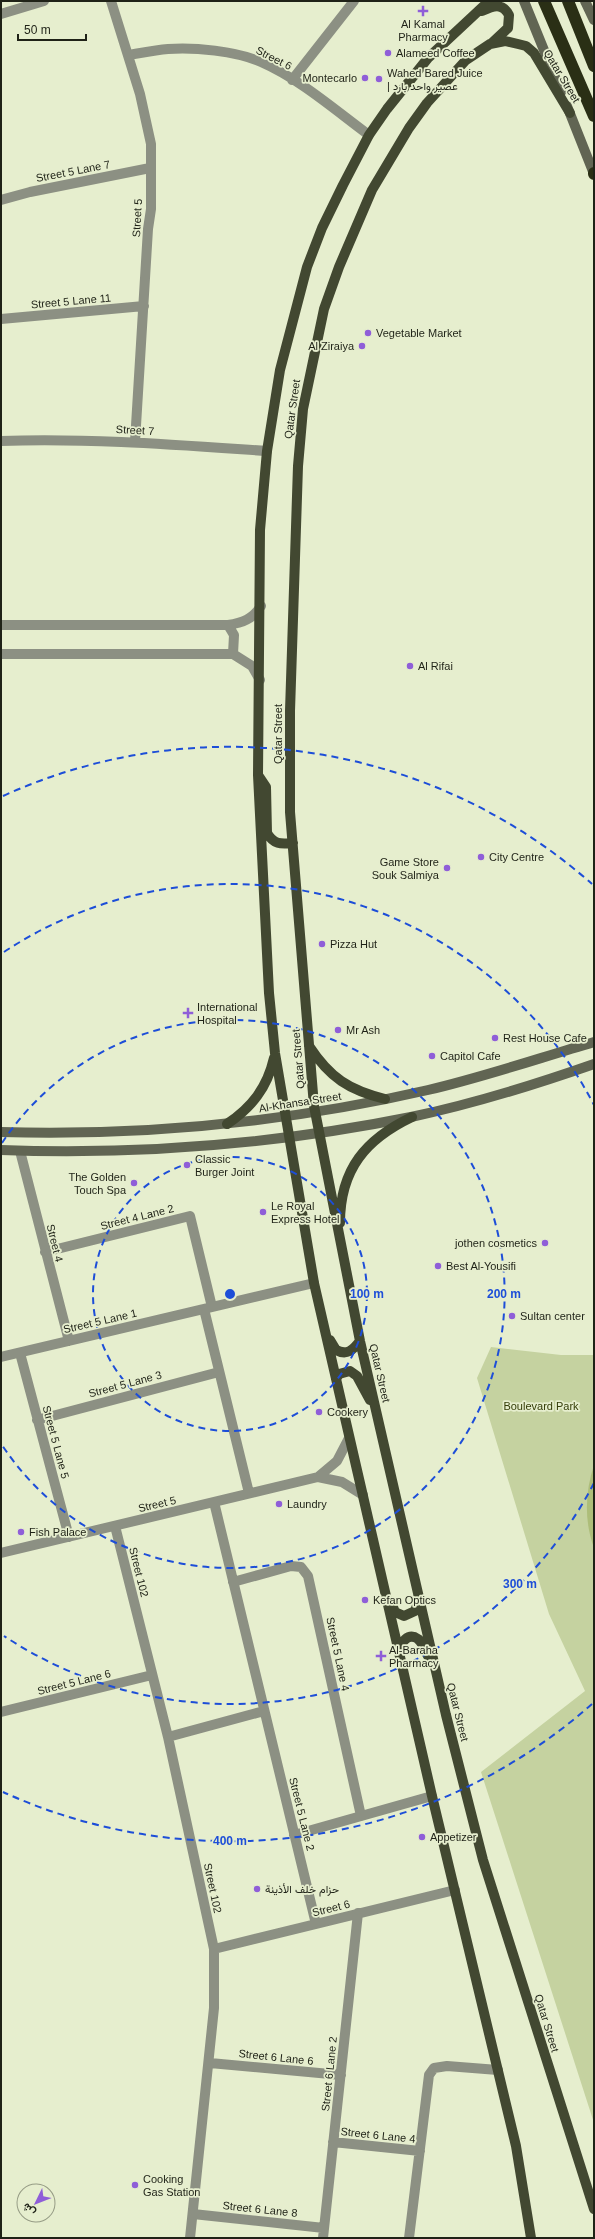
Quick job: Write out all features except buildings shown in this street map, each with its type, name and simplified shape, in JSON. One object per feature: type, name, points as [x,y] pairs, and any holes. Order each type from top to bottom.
[{"type":"highway","points":[[544,1],[594,116]]},
{"type":"highway","points":[[568,1],[594,66]]},
{"type":"main road","name":"Qatar Street","points":[[489,1],[428,58],[404,85],[369,135],[322,228],[307,267],[280,370],[267,451],[260,530],[261,606],[258,775],[269,993],[275,1053],[314,1283],[432,1796],[517,2154],[530,2238]]},
{"type":"main road","points":[[524,1],[594,173]]},
{"type":"main road","points":[[585,1],[594,20]]},
{"type":"main road","points":[[478,12],[498,6],[502,7],[509,15],[508,28],[490,44]]},
{"type":"main road","name":"Qatar Street","points":[[570,113],[534,53],[526,46],[505,41],[490,44],[466,60],[449,76],[409,128],[372,190],[338,267],[324,309],[304,402],[298,466],[290,712],[290,812],[308,1045],[315,1112],[360,1341],[436,1672],[483,1860],[594,2209]]},
{"type":"main road","points":[[258,775],[266,788],[267,833],[271,840],[280,844],[293,843]]},
{"type":"main road","name":"Al-Khansa Street","points":[[1,1132],[115,1131],[227,1124],[286,1117],[430,1090],[496,1072],[594,1042]]},
{"type":"main road","points":[[308,1045],[322,1065],[340,1082],[362,1093],[385,1099]]},
{"type":"main road","points":[[227,1124],[246,1111],[260,1094],[270,1074],[275,1053]]},
{"type":"main road","points":[[1,1150],[20,1151],[207,1145],[319,1134],[412,1117],[502,1094],[594,1064]]},
{"type":"main road","points":[[340,1243],[340,1215],[344,1189],[354,1165],[369,1144],[389,1128],[412,1117]]},
{"type":"main road","points":[[324,1325],[333,1347],[340,1352],[353,1350],[360,1341]]},
{"type":"main road","points":[[336,1379],[339,1374],[344,1371],[350,1371],[357,1376],[377,1412]]},
{"type":"main road","points":[[380,1572],[395,1612],[400,1615],[410,1615],[415,1611],[419,1600]]},
{"type":"main road","points":[[399,1652],[400,1644],[405,1639],[411,1637],[418,1639],[436,1672]]},
{"type":"street","points":[[1,14],[44,1]]},
{"type":"street","name":"Street 5","points":[[111,1],[129,55],[151,144],[151,209],[148,229],[135,442]]},
{"type":"street","points":[[292,80],[354,1]]},
{"type":"street","name":"Street 6","points":[[129,55],[168,49],[206,50],[246,57],[261,62],[292,80],[369,135]]},
{"type":"street","name":"Street 5 Lane 7","points":[[1,200],[30,192],[150,168]]},
{"type":"street","name":"Street 5 Lane 11","points":[[1,319],[144,306]]},
{"type":"street","name":"Street 7","points":[[1,441],[59,439],[135,442],[267,451]]},
{"type":"street","points":[[1,625],[228,625],[246,620],[261,606]]},
{"type":"street","points":[[228,625],[234,635],[233,654]]},
{"type":"street","points":[[1,654],[233,654],[252,666],[260,680]]},
{"type":"street","name":"Street 4","points":[[20,1151],[69,1341]]},
{"type":"street","name":"Street 4 Lane 2","points":[[45,1252],[190,1216],[208,1308]]},
{"type":"street","name":"Street 5 Lane 1","points":[[1,1357],[314,1283]]},
{"type":"street","points":[[208,1308],[219,1372],[250,1494]]},
{"type":"street","name":"Street 5 Lane 5","points":[[20,1353],[69,1537]]},
{"type":"street","name":"Street 5 Lane 3","points":[[38,1420],[219,1372]]},
{"type":"street","name":"Street 5","points":[[318,1478],[337,1461],[349,1438]]},
{"type":"street","name":"Street 5","points":[[1,1553],[318,1478],[342,1482],[363,1495]]},
{"type":"street","name":"Street 5 Lane 2","points":[[214,1502],[316,1924]]},
{"type":"street","name":"Street 102","points":[[115,1526],[168,1737],[214,1949],[214,2008],[210,2063],[190,2238]]},
{"type":"street","name":"Street 5 Lane 4","points":[[233,1582],[291,1566],[300,1567],[308,1576],[361,1816]]},
{"type":"street","name":"Street 5 Lane 6","points":[[1,1712],[152,1676]]},
{"type":"street","points":[[168,1737],[264,1711]]},
{"type":"street","points":[[294,1835],[432,1796]]},
{"type":"street","name":"Street 6","points":[[214,1949],[455,1890]]},
{"type":"street","name":"Street 6 Lane 2","points":[[323,2233],[358,1913]]},
{"type":"street","name":"Street 6 Lane 6","points":[[210,2063],[341,2076]]},
{"type":"street","name":"Street 6 Lane 4","points":[[409,2238],[420,2151],[426,2085],[429,2075],[434,2068],[447,2066],[498,2070]]},
{"type":"street","name":"Street 6 Lane 4","points":[[333,2142],[420,2151]]},
{"type":"street","name":"Street 6 Lane 8","points":[[193,2214],[323,2233]]},
{"type":"green space","name":"Boulevard Park","points":[[491,1347],[561,1355],[594,1355],[594,2123],[481,1772],[585,1691],[549,1614],[477,1378]]},
{"type":"shaded area","points":[[594,1465],[594,1548],[587,1517],[587,1496]]},
{"type":"place","name":"Al Kamal Pharmacy","points":[[423,11]]},
{"type":"place","name":"Alameed Coffee","points":[[388,53]]},
{"type":"place","name":"Montecarlo","points":[[365,78]]},
{"type":"place","name":"Wahed Bared Juice | عصير واحد بارد","points":[[379,79]]},
{"type":"place","name":"Vegetable Market","points":[[368,333]]},
{"type":"place","name":"Al Ziraiya","points":[[362,346]]},
{"type":"place","name":"Al Rifai","points":[[410,666]]},
{"type":"place","name":"City Centre","points":[[481,857]]},
{"type":"place","name":"Game Store Souk Salmiya","points":[[447,868]]},
{"type":"place","name":"Pizza Hut","points":[[322,944]]},
{"type":"place","name":"International Hospital","points":[[188,1013]]},
{"type":"place","name":"Mr Ash","points":[[338,1030]]},
{"type":"place","name":"Rest House Cafe","points":[[495,1038]]},
{"type":"place","name":"Capitol Cafe","points":[[432,1056]]},
{"type":"place","name":"Classic Burger Joint","points":[[187,1165]]},
{"type":"place","name":"The Golden Touch Spa","points":[[134,1183]]},
{"type":"place","name":"Le Royal Express Hotel","points":[[263,1212]]},
{"type":"place","name":"jothen cosmetics","points":[[545,1243]]},
{"type":"place","name":"Best Al-Yousifi","points":[[438,1266]]},
{"type":"place","name":"Sultan center","points":[[512,1316]]},
{"type":"place","name":"Cookery","points":[[319,1412]]},
{"type":"place","name":"Laundry","points":[[279,1504]]},
{"type":"place","name":"Fish Palace","points":[[21,1532]]},
{"type":"place","name":"Kefan Optics","points":[[365,1600]]},
{"type":"place","name":"Al-Baraha Pharmacy","points":[[381,1656]]},
{"type":"place","name":"Appetizer","points":[[422,1837]]},
{"type":"place","name":"حزام خلف الأذينة","points":[[257,1889]]},
{"type":"place","name":"Cooking Gas Station","points":[[135,2185]]}]
